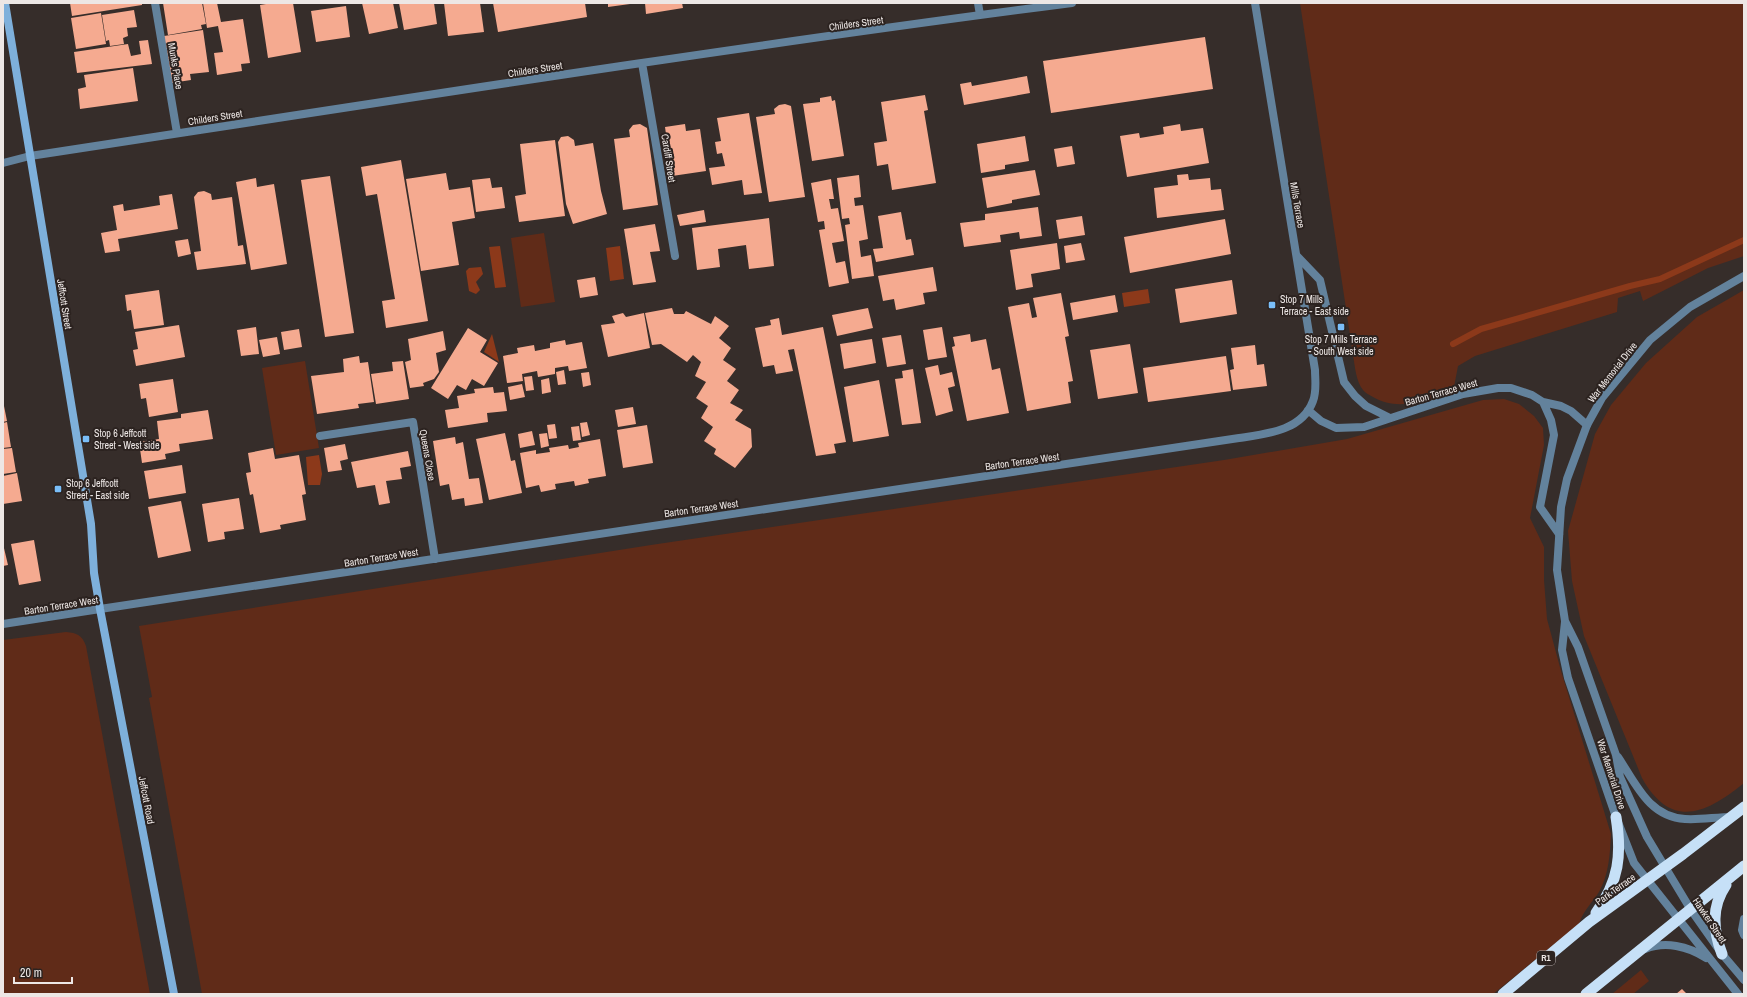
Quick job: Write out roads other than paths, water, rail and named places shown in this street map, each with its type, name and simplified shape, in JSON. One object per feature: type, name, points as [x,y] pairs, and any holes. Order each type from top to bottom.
[{"type":"highway","name":"Park Terrace","points":[[1503,994],[1590,922],[1733,817],[1744,807]]},
{"type":"highway","points":[[1590,922],[1603,903],[1614,878],[1618,858],[1619,840],[1616,817]]},
{"type":"highway","points":[[1586,994],[1744,866]]},
{"type":"highway","points":[[1722,954],[1716,940],[1714,918],[1719,896],[1730,878]]},
{"type":"main road","name":"Jeffcott Street","points":[[5,3],[91,524],[94,573],[100,609]]},
{"type":"main road","name":"Jeffcott Road","points":[[100,609],[174,994]]},
{"type":"street","name":"Munks Place","points":[[155,3],[177,133]]},
{"type":"street","points":[[978,3],[980,15]]},
{"type":"street","name":"Childers Street","points":[[3,163],[30,156],[642,63],[1072,3]]},
{"type":"street","name":"Mills Terrace","points":[[1254,3],[1315,370],[1316,391],[1313,402],[1308,410]]},
{"type":"street","name":"Cardiff Street","points":[[642,63],[675,256]]},
{"type":"street","points":[[1297,256],[1320,280],[1344,382],[1355,396],[1366,406],[1390,418]]},
{"type":"street","name":"War Memorial Drive","points":[[1678,920],[1634,863],[1616,817],[1568,678],[1562,650],[1565,621],[1557,570],[1561,507],[1567,479],[1587,425],[1602,398],[1650,340],[1690,307],[1744,276]]},
{"type":"street","name":"Barton Terrace West","points":[[3,624],[1274,433],[1294,424],[1308,410],[1321,421],[1336,428],[1364,427],[1463,394],[1498,388],[1511,388],[1522,391],[1544,402],[1561,406],[1571,411],[1587,425]]},
{"type":"street","points":[[1544,402],[1551,420],[1554,435],[1540,507],[1559,534]]},
{"type":"street","name":"Queens Close","points":[[320,436],[413,422],[435,559]]},
{"type":"street","name":"War Memorial Drive","points":[[1565,621],[1578,647],[1616,755],[1620,776],[1648,837],[1665,867]]},
{"type":"street","points":[[1616,755],[1648,801],[1665,815],[1686,819],[1733,817]]},
{"type":"street","name":"Hawker Street","points":[[1665,867],[1691,910],[1722,954],[1744,980]]},
{"type":"street","points":[[1743,933],[1744,919]]},
{"type":"street","points":[[1678,920],[1738,994]]},
{"type":"street","points":[[1637,952],[1654,946],[1679,946],[1696,951],[1715,964]]},
{"type":"waterway","points":[[1453,344],[1481,329],[1630,286],[1660,279],[1744,240]]},
{"type":"place","name":"Stop 7 Mills Terrace - East side","points":[[1272,305]]},
{"type":"place","name":"Stop 7 Mills Terrace - South West side","points":[[1341,327]]},
{"type":"place","name":"Stop 6 Jeffcott Street - West side","points":[[86,439]]},
{"type":"place","name":"Stop 6 Jeffcott Street - East side","points":[[58,489]]}]
